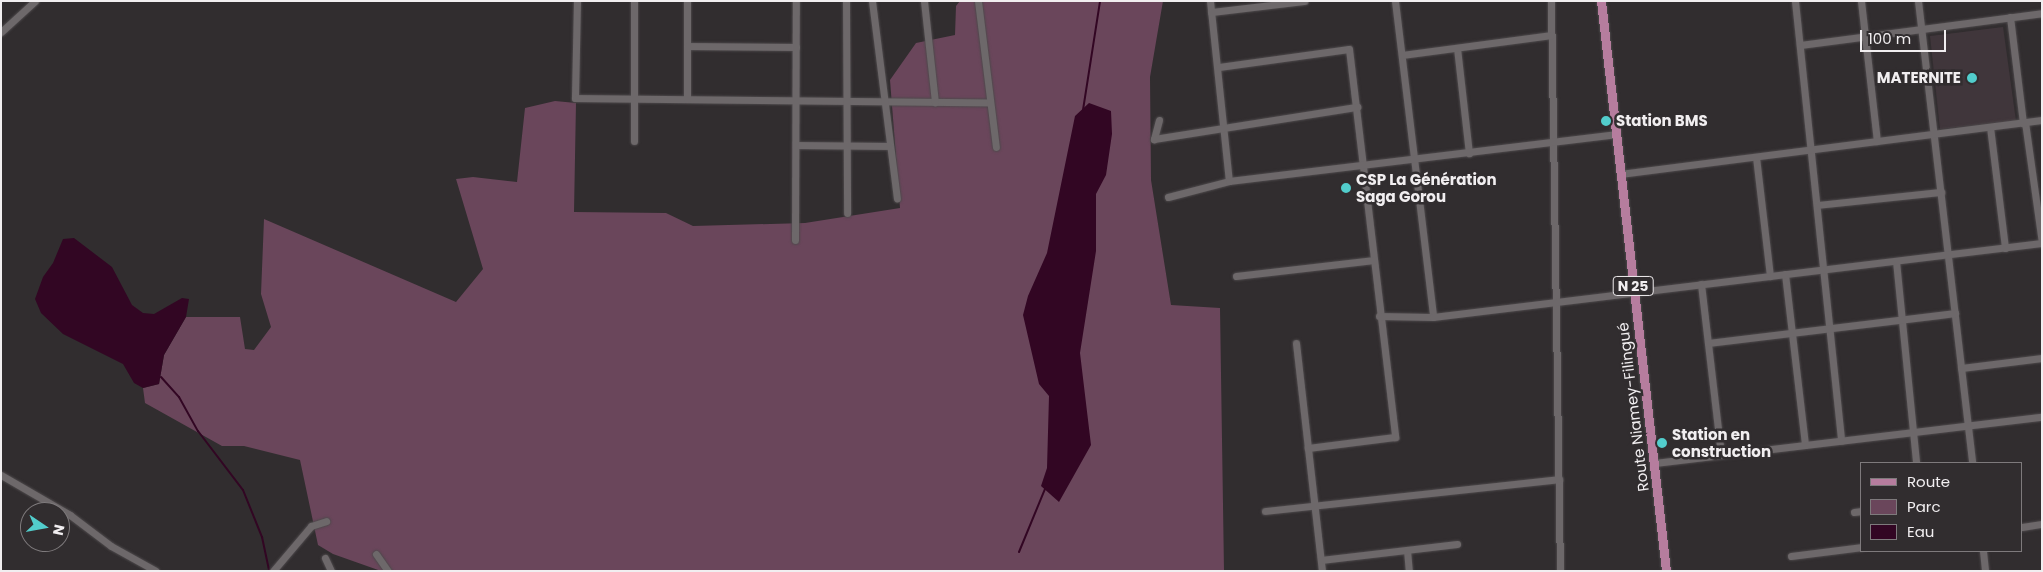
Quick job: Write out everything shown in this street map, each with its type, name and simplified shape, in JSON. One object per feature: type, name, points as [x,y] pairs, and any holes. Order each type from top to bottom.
[{"type":"main road","name":"Route Niamey-Filingué","points":[[1601,1],[1666,571]]},
{"type":"street","points":[[1,32],[35,1]]},
{"type":"street","points":[[577,1],[575,98],[990,102]]},
{"type":"street","points":[[634,1],[634,141]]},
{"type":"street","points":[[687,1],[687,99]]},
{"type":"street","points":[[795,240],[796,1]]},
{"type":"street","points":[[846,1],[846,213]]},
{"type":"street","points":[[872,1],[897,198]]},
{"type":"street","points":[[924,1],[935,102]]},
{"type":"street","points":[[978,1],[996,147]]},
{"type":"street","points":[[1210,1],[1219,67],[1228,181]]},
{"type":"street","points":[[1211,12],[1262,4],[1304,1]]},
{"type":"street","points":[[1395,1],[1433,317]]},
{"type":"street","points":[[1551,1],[1560,571]]},
{"type":"street","points":[[1795,1],[1842,441]]},
{"type":"street","points":[[1861,1],[1877,142]]},
{"type":"street","points":[[1918,1],[1972,462]]},
{"type":"street","points":[[1800,45],[2042,13]]},
{"type":"street","points":[[1379,316],[1433,317],[2042,243],[2010,17]]},
{"type":"street","points":[[1402,55],[1552,35]]},
{"type":"street","points":[[687,46],[796,47]]},
{"type":"street","points":[[1457,48],[1469,153]]},
{"type":"street","points":[[1219,67],[1348,49],[1364,164],[1379,316],[1395,437],[1308,448]]},
{"type":"street","points":[[1159,120],[1154,139],[1357,107]]},
{"type":"street","points":[[1620,174],[2042,120]]},
{"type":"street","points":[[1990,127],[2005,248]]},
{"type":"street","points":[[1168,198],[1228,181],[1364,164],[1415,160],[1616,134]]},
{"type":"street","points":[[796,145],[890,146]]},
{"type":"street","points":[[1756,157],[1770,276]]},
{"type":"street","points":[[1817,205],[1940,192]]},
{"type":"street","points":[[1236,276],[1374,260]]},
{"type":"street","points":[[1896,261],[1916,462]]},
{"type":"street","points":[[1785,274],[1805,445]]},
{"type":"street","points":[[1701,284],[1721,455]]},
{"type":"street","points":[[1708,343],[1955,313]]},
{"type":"street","points":[[1296,343],[1322,571]]},
{"type":"street","points":[[1961,368],[2042,358]]},
{"type":"street","points":[[1654,463],[2042,418]]},
{"type":"street","points":[[1,475],[70,515],[111,546],[156,571]]},
{"type":"street","points":[[1265,511],[1559,479]]},
{"type":"street","points":[[273,571],[311,526],[326,521]]},
{"type":"street","points":[[2023,527],[2042,524]]},
{"type":"street","points":[[1321,560],[1457,544]]},
{"type":"street","points":[[1791,556],[1860,547]]},
{"type":"street","points":[[1407,550],[1409,571]]},
{"type":"street","points":[[1983,552],[1985,571]]},
{"type":"street","points":[[376,554],[388,571]]},
{"type":"street","points":[[325,558],[331,571]]},
{"type":"shaded area","name":"MATERNITE","points":[[2003,27],[2016,121],[1940,129],[1930,36]]},
{"type":"green space","points":[[960,1],[1163,1],[1150,77],[1151,180],[1171,305],[1220,308],[1224,570],[381,571],[333,554],[318,545],[300,460],[244,446],[222,446],[145,403],[143,388],[159,384],[164,355],[186,317],[240,317],[245,349],[254,350],[271,327],[261,294],[264,219],[456,302],[483,269],[456,179],[473,177],[517,182],[525,108],[555,101],[576,103],[574,212],[666,213],[693,226],[805,223],[900,208],[890,80],[916,43],[955,35],[956,6]]},
{"type":"water","points":[[1089,103],[1111,111],[1112,134],[1106,175],[1096,194],[1096,251],[1080,353],[1091,445],[1059,502],[1041,486],[1047,468],[1049,396],[1039,384],[1023,315],[1028,296],[1047,253],[1075,116]]},
{"type":"water","points":[[74,238],[112,267],[132,305],[143,313],[154,314],[182,298],[189,299],[186,317],[164,355],[159,384],[143,388],[134,383],[123,364],[63,334],[41,313],[35,299],[43,277],[53,263],[63,239]]},
{"type":"waterway","points":[[1083,110],[1100,1]]},
{"type":"waterway","points":[[161,377],[179,397],[198,431],[243,490],[262,537],[269,571]]},
{"type":"waterway","points":[[1019,552],[1045,489]]},
{"type":"place","name":"MATERNITE","points":[[1972,78]]},
{"type":"place","name":"Station BMS","points":[[1606,121]]},
{"type":"place","name":"CSP La Génération Saga Gorou","points":[[1346,188]]},
{"type":"place","name":"Station en construction","points":[[1662,443]]}]
